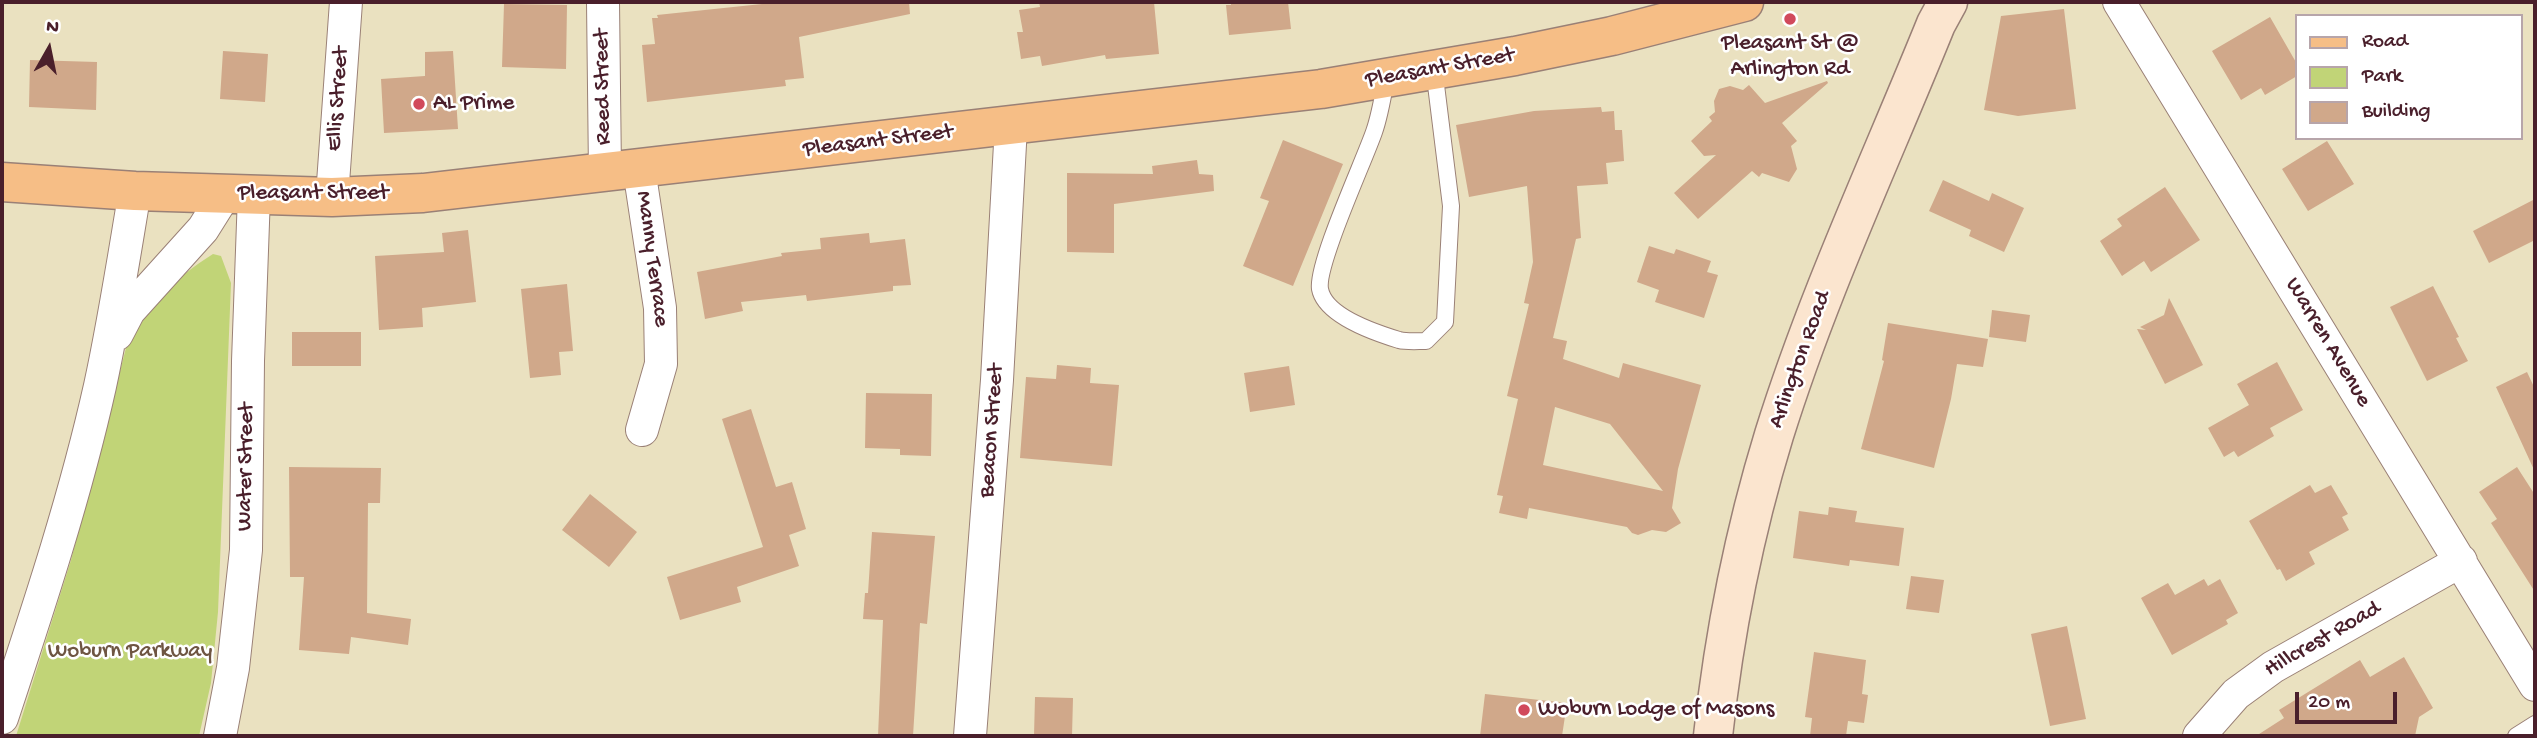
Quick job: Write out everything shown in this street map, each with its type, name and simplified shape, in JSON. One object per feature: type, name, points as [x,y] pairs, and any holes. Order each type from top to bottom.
[{"type":"main road","name":"Pleasant Street","points":[[2,182],[239,195],[332,197],[423,193],[1321,89],[1600,39],[1744,2]]},
{"type":"street","name":"Reed Street","points":[[603,2],[622,171]]},
{"type":"street","name":"Arlington Road","points":[[1713,736],[1735,588],[1774,435],[1838,262],[1936,24],[1948,2]]},
{"type":"street","name":"Warren Avenue","points":[[2119,2],[2535,685]]},
{"type":"street","name":"Ellis Street","points":[[332,197],[346,4]]},
{"type":"street","name":"Beacon Street","points":[[970,736],[996,405],[1012,126]]},
{"type":"street","name":"Manny Terrace","points":[[622,171],[645,224],[662,329],[659,377],[642,430]]},
{"type":"street","points":[[2,718],[58,543],[90,427],[135,191]]},
{"type":"street","points":[[104,364],[129,311],[203,229],[239,195]]},
{"type":"street","name":"Water Street","points":[[220,736],[233,668],[246,563],[239,195]]},
{"type":"street","name":"Hillcrest Road","points":[[2199,736],[2236,694],[2273,667],[2461,561]]},
{"type":"lane","points":[[1386,79],[1375,129],[1329,250],[1320,290],[1331,309],[1346,319],[1401,341],[1426,341],[1445,322],[1451,206],[1434,69]]},
{"type":"lane","points":[[2516,736],[2535,723]]},
{"type":"green space","name":"Woburn Parkway","points":[[213,254],[221,256],[231,283],[218,612],[211,683],[199,736],[16,736],[71,560],[126,348],[133,333],[162,295],[186,273]]},
{"type":"building","points":[[781,2],[909,2],[910,14],[799,37],[804,78],[785,80],[786,86],[647,102],[642,45],[655,44],[652,18],[658,18],[657,15]]},
{"type":"building","points":[[1039,2],[1154,2],[1159,54],[1106,59],[1105,55],[1042,66],[1040,56],[1021,59],[1017,32],[1023,32],[1019,10],[1040,7]]},
{"type":"building","points":[[1231,2],[1288,2],[1291,29],[1229,35],[1226,5],[1231,5]]},
{"type":"building","points":[[504,4],[567,5],[566,69],[502,67]]},
{"type":"building","points":[[2064,9],[2076,109],[2018,116],[1984,110],[2001,16]]},
{"type":"building","points":[[2270,17],[2296,62],[2296,77],[2265,95],[2261,88],[2241,100],[2212,51]]},
{"type":"building","points":[[223,51],[268,54],[265,102],[220,99]]},
{"type":"building","name":"AL Prime","points":[[453,51],[458,129],[384,133],[381,79],[425,76],[425,52]]},
{"type":"building","points":[[30,60],[97,62],[96,110],[29,107]]},
{"type":"building","points":[[1827,81],[1828,83],[1782,123],[1797,141],[1791,146],[1797,169],[1789,182],[1762,173],[1759,177],[1752,171],[1698,219],[1674,193],[1716,155],[1704,156],[1691,141],[1712,121],[1709,117],[1715,112],[1714,101],[1719,89],[1730,86],[1743,90],[1749,85],[1765,103]]},
{"type":"building","points":[[1601,107],[1602,112],[1614,111],[1615,130],[1622,130],[1624,161],[1606,163],[1608,184],[1577,186],[1581,238],[1576,239],[1553,338],[1567,341],[1563,359],[1619,378],[1623,363],[1701,385],[1678,469],[1672,508],[1681,523],[1666,532],[1652,530],[1638,535],[1627,527],[1529,508],[1527,519],[1499,513],[1503,496],[1497,495],[1518,399],[1507,396],[1529,304],[1524,303],[1533,262],[1527,186],[1469,197],[1456,125],[1534,111]],"holes":[[[1555,407],[1610,424],[1663,491],[1543,465]]]},
{"type":"building","points":[[1283,140],[1343,164],[1293,286],[1243,266],[1269,201],[1260,198]]},
{"type":"building","points":[[2327,141],[2354,184],[2308,211],[2282,169]]},
{"type":"building","points":[[1197,160],[1199,174],[1213,175],[1214,191],[1114,204],[1114,253],[1067,252],[1067,173],[1153,174],[1152,166]]},
{"type":"building","points":[[1943,180],[1989,201],[1992,193],[2024,208],[2004,252],[1969,236],[1971,230],[1929,211]]},
{"type":"building","points":[[2165,187],[2200,240],[2151,272],[2144,261],[2122,276],[2100,241],[2122,226],[2117,219]]},
{"type":"building","points":[[2535,199],[2535,240],[2489,263],[2473,231]]},
{"type":"building","points":[[468,230],[476,302],[422,308],[423,327],[379,330],[375,256],[444,252],[442,233]]},
{"type":"building","points":[[869,233],[870,243],[905,239],[911,285],[893,286],[893,291],[807,301],[806,295],[741,302],[743,311],[705,319],[697,272],[782,256],[781,253],[821,249],[820,238]]},
{"type":"building","points":[[1649,246],[1674,254],[1676,249],[1711,261],[1707,272],[1718,275],[1704,318],[1655,302],[1659,290],[1637,282]]},
{"type":"building","points":[[567,284],[573,351],[559,352],[561,375],[530,378],[521,289]]},
{"type":"building","points":[[2433,286],[2468,361],[2427,381],[2390,307]]},
{"type":"building","points":[[2169,298],[2203,365],[2165,384],[2137,329],[2146,330],[2140,327],[2164,315]]},
{"type":"building","points":[[1992,310],[2030,315],[2026,342],[1989,337]]},
{"type":"building","points":[[1888,323],[1988,339],[1983,367],[1957,364],[1934,468],[1861,449],[1884,361]]},
{"type":"building","points":[[292,332],[361,332],[361,366],[292,366]]},
{"type":"building","points":[[2277,362],[2303,410],[2270,428],[2274,436],[2238,457],[2234,451],[2224,457],[2208,428],[2249,405],[2237,384]]},
{"type":"building","points":[[1057,365],[1091,368],[1090,383],[1119,385],[1112,466],[1020,458],[1026,377],[1056,379]]},
{"type":"building","points":[[1289,366],[1295,405],[1250,412],[1244,373]]},
{"type":"building","points":[[2527,372],[2535,389],[2535,472],[2496,387]]},
{"type":"building","points":[[866,393],[932,394],[931,456],[900,455],[900,449],[865,448]]},
{"type":"building","points":[[751,409],[776,487],[792,482],[806,529],[789,535],[799,566],[737,587],[741,602],[680,620],[667,577],[763,547],[722,419]]},
{"type":"building","points":[[289,467],[381,468],[380,503],[368,503],[367,613],[411,619],[408,645],[351,637],[349,654],[299,650],[304,577],[290,577]]},
{"type":"building","points":[[2517,467],[2535,495],[2535,592],[2491,523],[2497,519],[2479,492]]},
{"type":"building","points":[[2310,485],[2315,493],[2331,485],[2348,514],[2342,517],[2349,530],[2309,552],[2315,564],[2286,581],[2249,521]]},
{"type":"building","points":[[590,494],[637,532],[609,567],[562,530]]},
{"type":"building","points":[[1829,507],[1857,511],[1855,522],[1904,528],[1899,566],[1850,560],[1849,566],[1793,558],[1799,511],[1828,515]]},
{"type":"building","points":[[872,532],[935,536],[927,624],[920,623],[913,736],[878,736],[883,620],[863,619],[865,593],[868,593]]},
{"type":"building","points":[[1911,576],[1944,580],[1939,613],[1906,609]]},
{"type":"building","points":[[2204,579],[2208,586],[2220,579],[2238,613],[2226,620],[2228,624],[2172,655],[2141,598],[2168,583],[2175,595]]},
{"type":"building","points":[[2067,626],[2086,719],[2050,726],[2031,634]]},
{"type":"building","points":[[1814,652],[1866,660],[1862,694],[1868,695],[1864,723],[1848,721],[1846,736],[1810,736],[1812,718],[1805,717]]},
{"type":"building","points":[[2404,657],[2433,708],[2419,717],[2415,736],[2256,736],[2284,718],[2279,710],[2360,660],[2370,677]]},
{"type":"building","name":"Woburn Lodge of Masons","points":[[1485,694],[1567,703],[1562,736],[1480,736]]},
{"type":"building","points":[[1035,697],[1073,698],[1072,736],[1034,736]]},
{"type":"place","name":"Pleasant St @ Arlington Rd","points":[[1790,19]]},
{"type":"place","name":"AL Prime","points":[[419,104]]},
{"type":"place","name":"Woburn Lodge of Masons","points":[[1524,710]]}]
